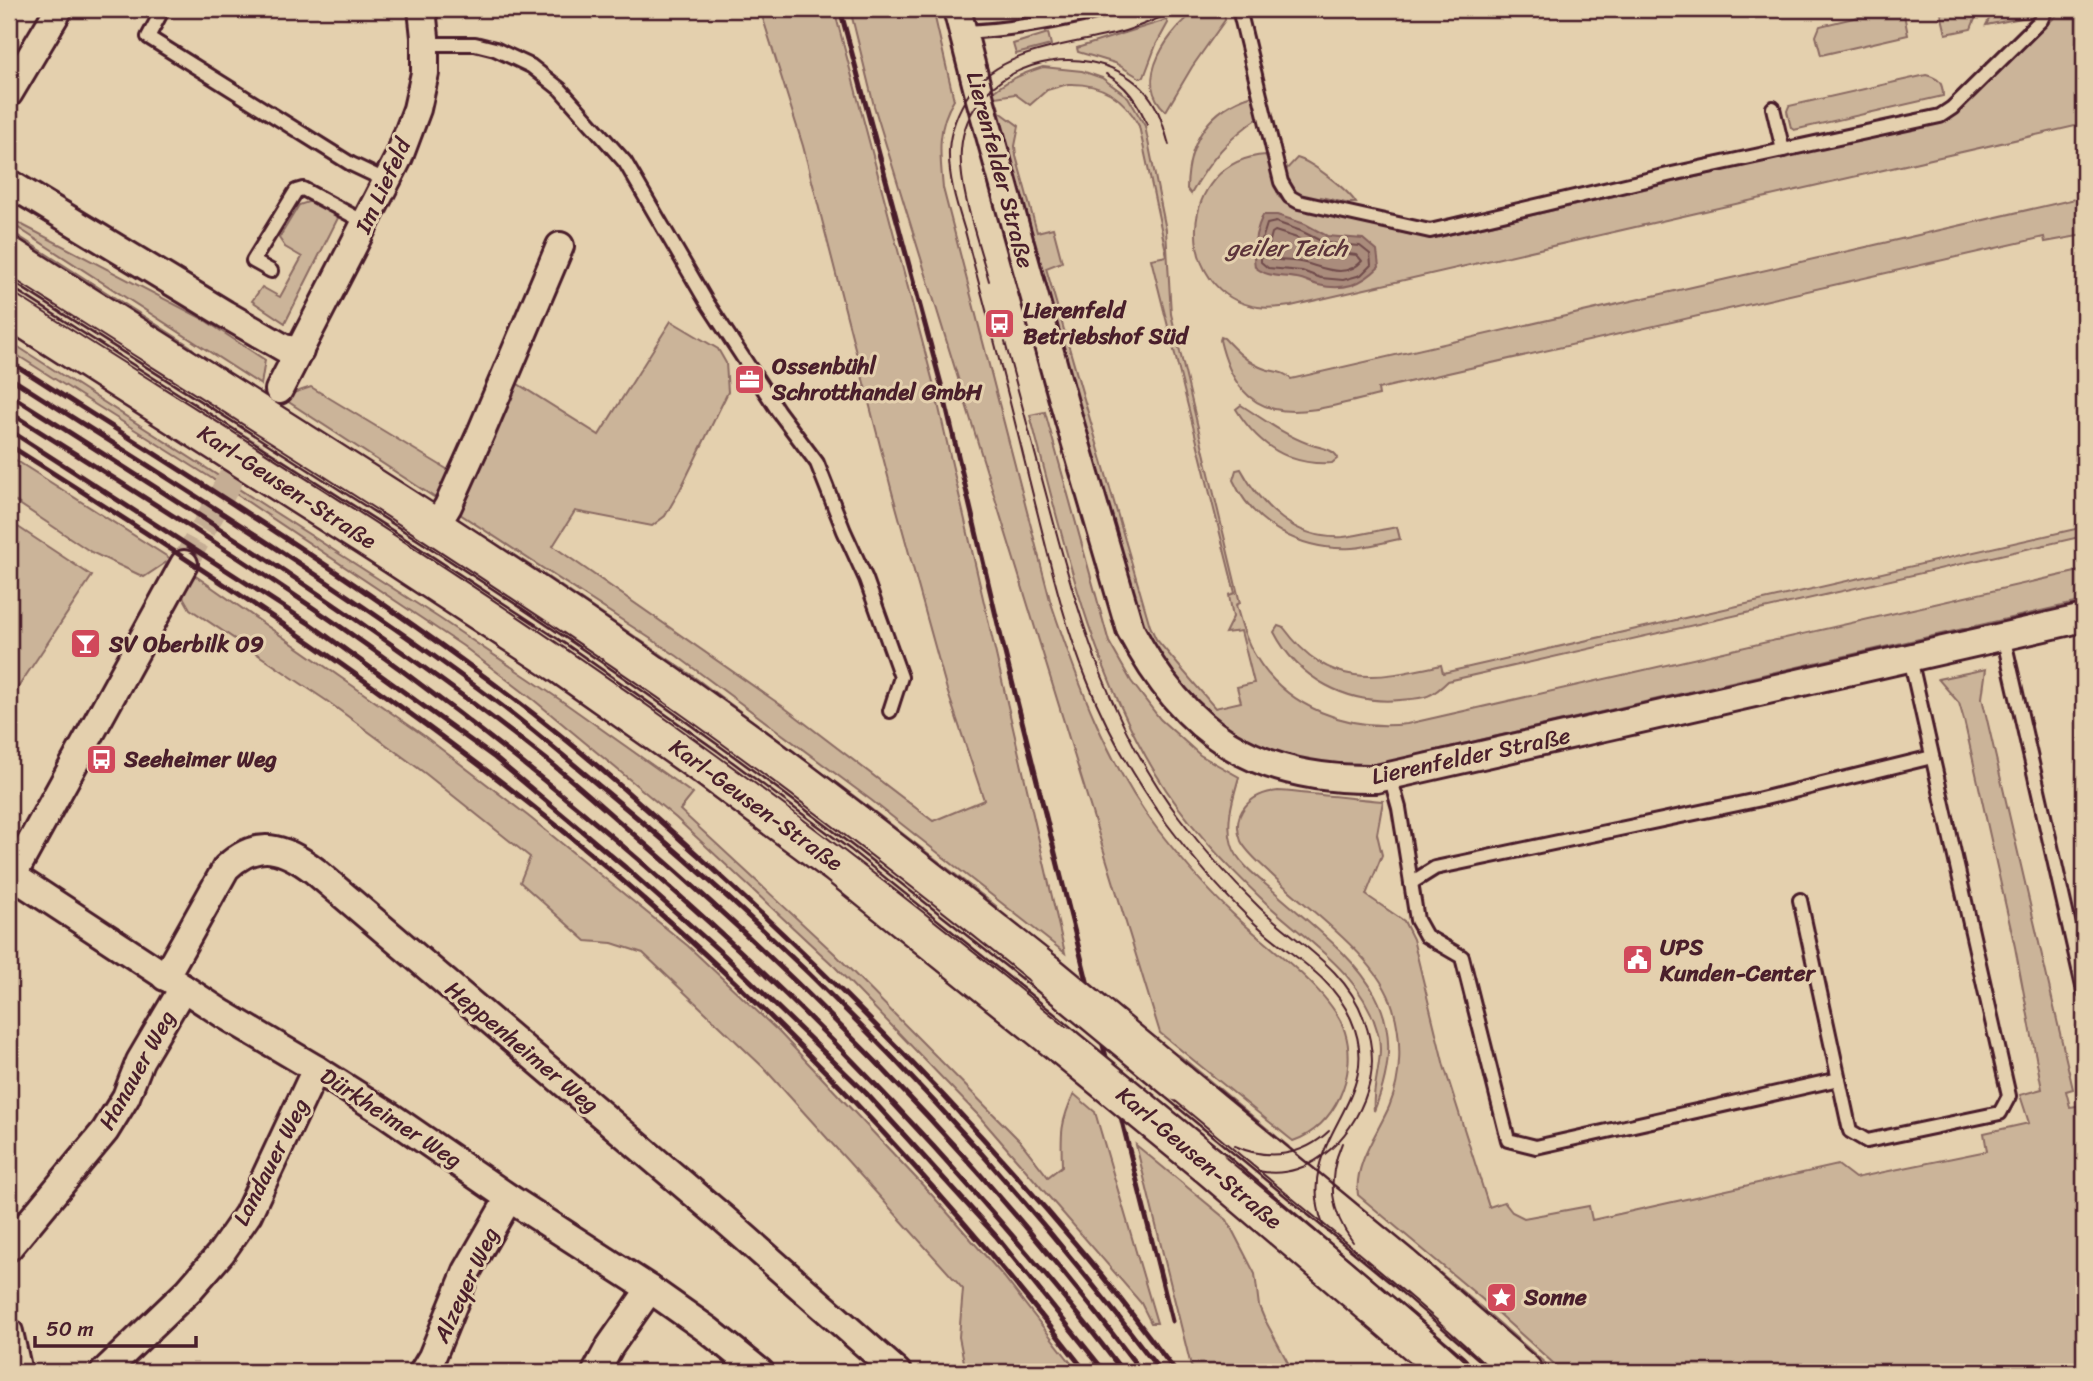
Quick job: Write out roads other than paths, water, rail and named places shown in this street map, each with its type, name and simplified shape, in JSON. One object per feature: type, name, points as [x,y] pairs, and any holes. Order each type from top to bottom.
[{"type":"main road","name":"Karl-Geusen-Straße","points":[[9,256],[580,624],[710,714],[1046,973],[1422,1284],[1523,1372]]},
{"type":"main road","name":"Karl-Geusen-Straße","points":[[9,309],[557,662],[706,767],[838,865],[1063,1046],[1208,1165],[1451,1372]]},
{"type":"street","points":[[9,93],[60,9]]},
{"type":"street","name":"Im Liefeld","points":[[279,390],[399,157],[417,109],[425,73],[427,10]]},
{"type":"street","name":"Lierenfelder Straße","points":[[960,20],[1119,598],[1130,629],[1143,654],[1181,707],[1209,732],[1235,748],[1281,767],[1331,778],[1376,779],[2084,618]]},
{"type":"street","points":[[9,183],[225,314],[284,348],[300,351]]},
{"type":"street","points":[[434,529],[448,506],[480,435],[560,246]]},
{"type":"street","points":[[13,868],[184,564]]},
{"type":"street","name":"Heppenheimer Weg","points":[[174,982],[218,880],[231,863],[261,848],[290,853],[315,871],[692,1192],[897,1372]]},
{"type":"street","name":"Dürkheimer Weg","points":[[13,868],[174,982],[387,1114],[509,1198],[650,1289],[708,1330],[760,1372]]},
{"type":"street","name":"Hanauer Weg","points":[[9,1247],[105,1131],[126,1097],[174,982]]},
{"type":"street","name":"Landauer Weg","points":[[104,1372],[189,1290],[221,1253],[248,1214],[317,1069]]},
{"type":"street","name":"Alzeyer Weg","points":[[423,1372],[432,1357],[467,1271],[509,1198]]},
{"type":"street","points":[[596,1372],[610,1346],[650,1289]]},
{"type":"street","points":[[9,1332],[18,1372]]},
{"type":"lane","points":[[163,9],[148,37],[351,164],[387,181]]},
{"type":"lane","points":[[960,20],[999,31],[1108,9]]},
{"type":"lane","points":[[1239,9],[1284,190],[1290,197],[1312,206],[1430,232],[1783,150],[1940,117],[2041,20],[2046,9]]},
{"type":"lane","points":[[425,44],[475,44],[495,49],[531,66],[560,89],[625,162],[706,301],[778,411],[817,463],[866,579],[901,677],[890,711]]},
{"type":"lane","points":[[1773,108],[1783,150]]},
{"type":"lane","points":[[271,271],[253,261],[296,191],[303,189],[366,223]]},
{"type":"lane","points":[[2003,636],[2084,991]]},
{"type":"lane","points":[[1800,900],[1850,1130],[1867,1141],[2000,1114],[2009,1096],[1910,658]]},
{"type":"lane","points":[[1411,883],[1435,868],[1757,800],[1931,757]]},
{"type":"lane","points":[[1390,776],[1399,808],[1417,920],[1426,936],[1462,957],[1508,1140],[1536,1147],[1839,1079]]},
{"type":"water","name":"geiler Teich","points":[[1263,215],[1277,215],[1305,224],[1327,236],[1363,239],[1377,251],[1379,267],[1359,282],[1344,287],[1318,285],[1265,273],[1255,267],[1254,253],[1256,234]]},
{"type":"tunnel","points":[[184,564],[272,403]]},
{"type":"tram line","points":[[1181,9],[1125,31],[1020,57],[983,78],[969,94],[955,121],[949,150],[950,171],[1059,598],[1079,660],[1103,718],[1144,790],[1197,862],[1251,920],[1331,988],[1351,1019],[1359,1048],[1358,1074],[1319,1167],[1317,1194],[1323,1225]]},
{"type":"tram line","points":[[989,281],[966,198],[961,150],[968,120],[984,96],[1006,78],[1032,66],[1061,60],[1090,62],[1118,71],[1142,88],[1152,101],[1169,145]]},
{"type":"tram line","points":[[1106,74],[1131,95],[1147,125]]},
{"type":"tram line","points":[[9,276],[513,599],[750,764],[890,870],[1097,1036],[1398,1287],[1494,1372]]},
{"type":"tram line","points":[[9,290],[496,602],[725,761],[862,864],[1064,1025],[1339,1251],[1477,1372]]},
{"type":"tram line","points":[[1005,342],[1074,595],[1101,673],[1135,748],[1155,783],[1198,841],[1260,908],[1333,971],[1356,1001],[1364,1019],[1370,1042],[1371,1073],[1356,1118],[1344,1135],[1315,1161],[1278,1173],[1258,1171]]},
{"type":"tram line","points":[[1235,1146],[1260,1154],[1285,1154],[1308,1146],[1329,1131]]},
{"type":"tram line","points":[[1342,1143],[1334,1169],[1333,1194],[1339,1219],[1353,1242]]},
{"type":"railway","points":[[840,9],[941,384],[1001,637],[1172,1321]]},
{"type":"railway","points":[[9,361],[262,523],[387,607],[509,695],[606,774],[751,904],[851,1000],[947,1099],[1085,1255],[1176,1372]]},
{"type":"railway","points":[[9,377],[382,619],[502,706],[675,850],[751,918],[824,989],[966,1136],[1033,1213],[1161,1372]]},
{"type":"railway","points":[[9,394],[215,525],[350,615],[482,710],[584,791],[779,966],[907,1095],[1028,1230],[1142,1372]]},
{"type":"railway","points":[[9,412],[206,537],[400,669],[478,728],[629,852],[702,916],[843,1051],[1033,1259],[1123,1372]]},
{"type":"railway","points":[[9,430],[310,624],[495,758],[626,868],[724,955],[866,1093],[996,1236],[1105,1372]]},
{"type":"railway","points":[[9,445],[305,639],[421,721],[562,830],[645,900],[724,972],[877,1126],[1019,1288],[1086,1372]]},
{"type":"place","name":"Lierenfeld Betriebshof Süd","points":[[1000,323]]},
{"type":"place","name":"Ossenbühl Schrotthandel GmbH","points":[[749,379]]},
{"type":"place","name":"SV Oberbilk 09","points":[[86,644]]},
{"type":"place","name":"Seeheimer Weg","points":[[101,759]]},
{"type":"place","name":"UPS Kunden-Center","points":[[1637,960]]},
{"type":"place","name":"Sonne","points":[[1501,1297]]}]
